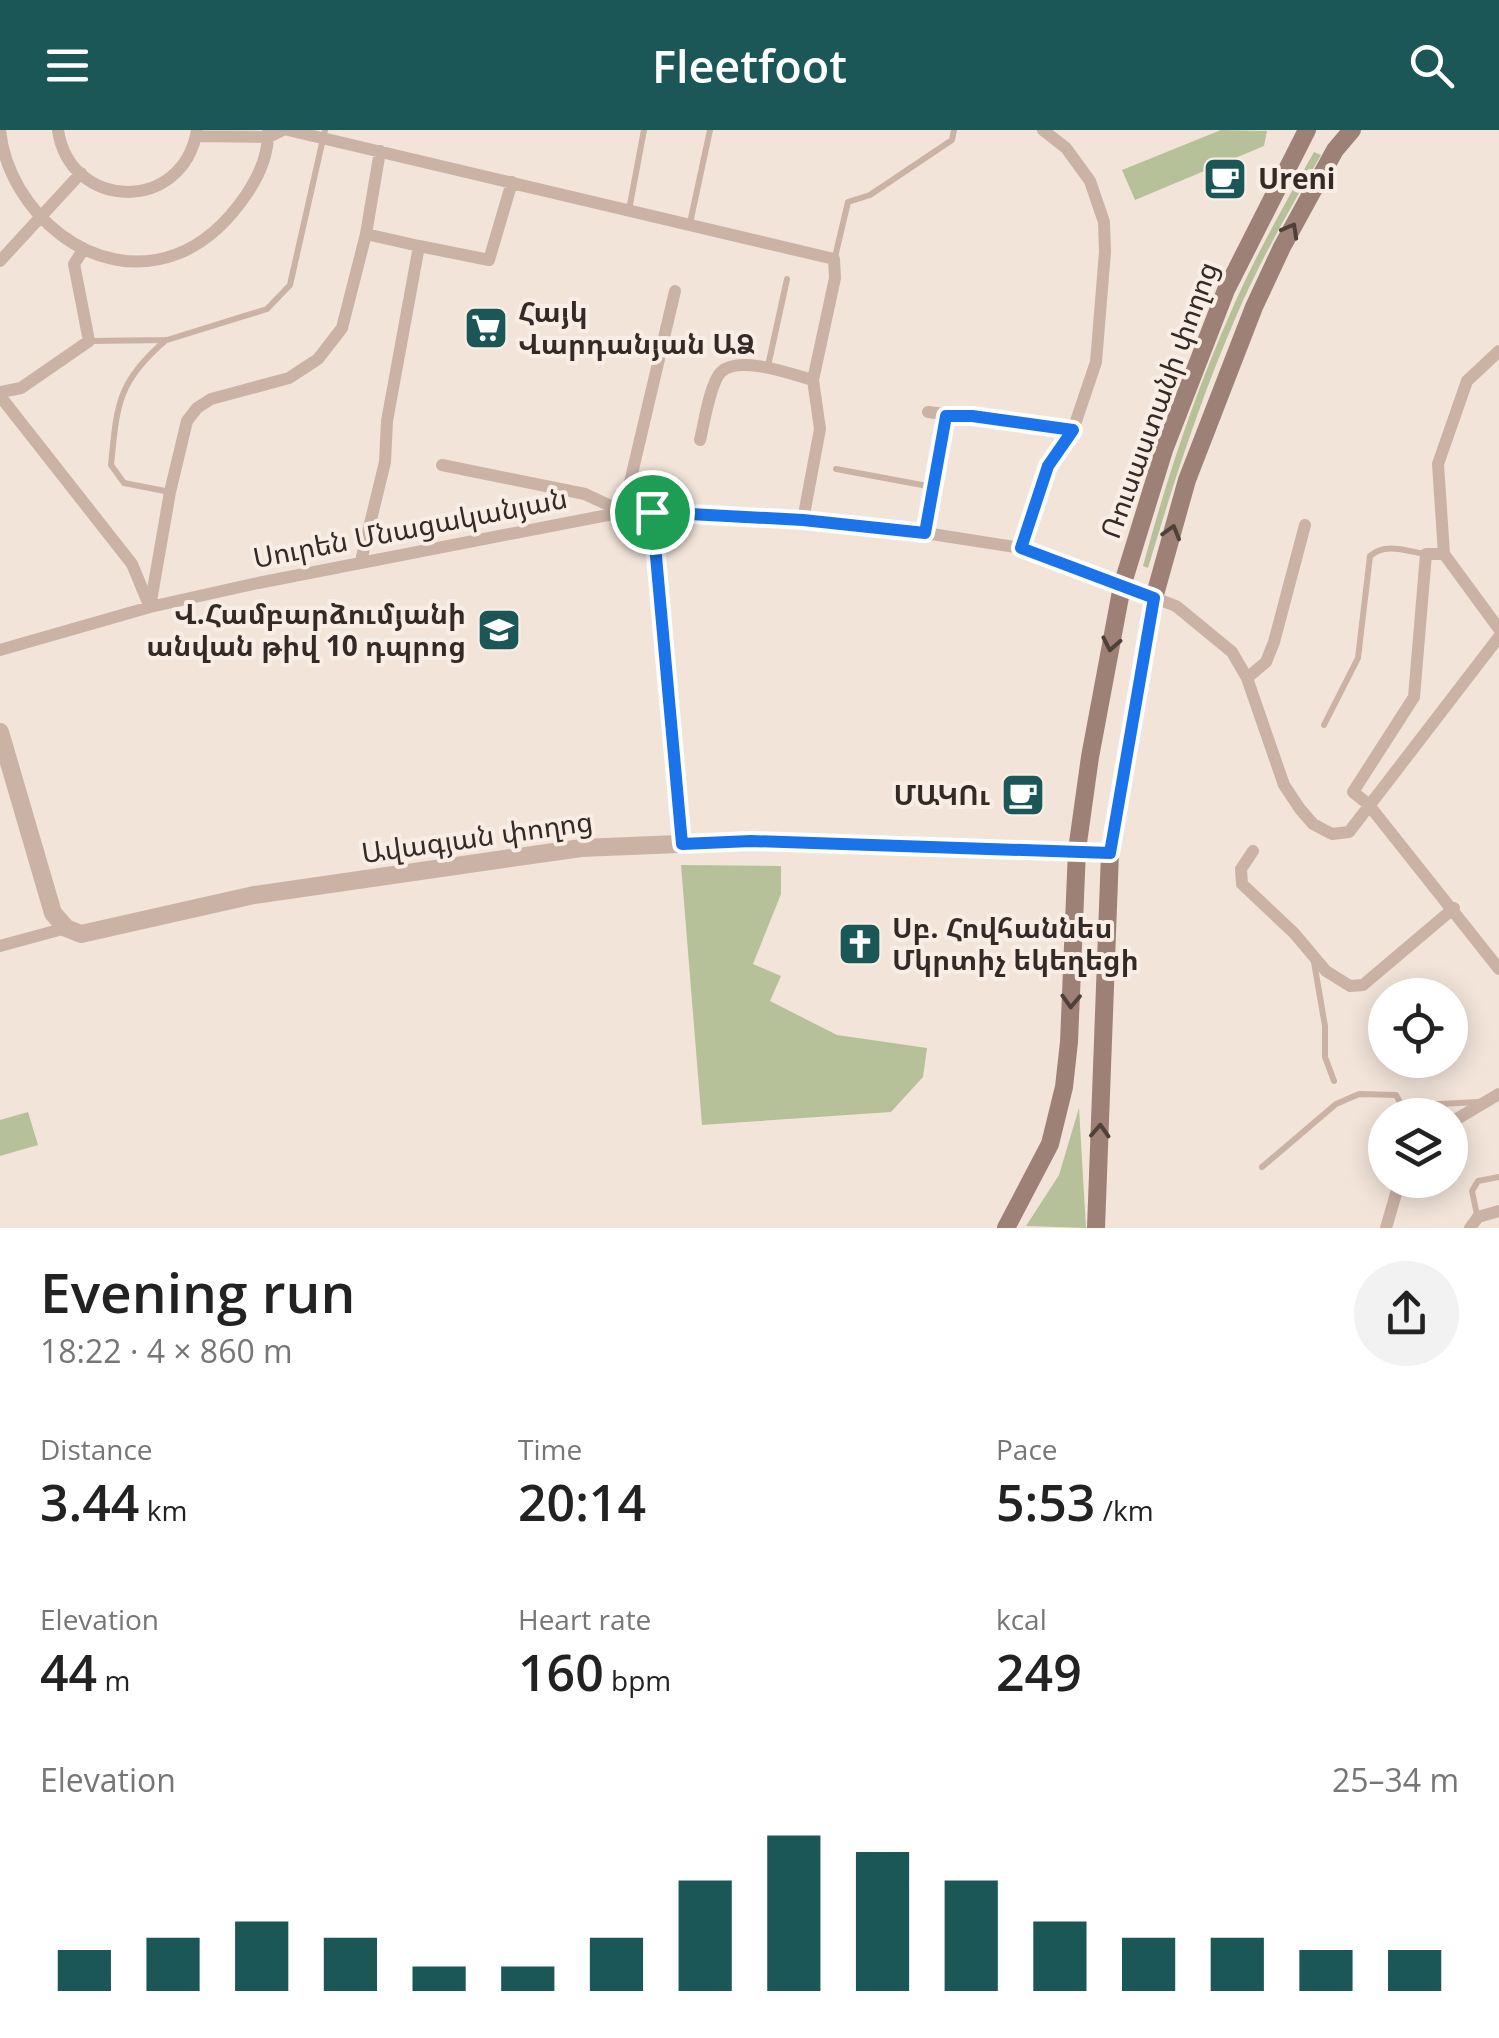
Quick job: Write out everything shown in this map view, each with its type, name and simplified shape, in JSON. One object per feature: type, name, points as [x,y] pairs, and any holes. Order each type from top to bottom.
[{"type":"main road","name":"Ռուսաստանի փողոց","points":[[1006,1228],[1050,1144],[1064,1087],[1077,850],[1122,586],[1164,450],[1226,290],[1307,130]]},
{"type":"main road","name":"Ռուսաստանի փողոց","points":[[1096,1228],[1110,853],[1154,598],[1187,480],[1254,307],[1291,230],[1336,150],[1352,130]]},
{"type":"street","points":[[0,130],[11,172],[40,219],[83,250],[144,261],[174,255],[200,242],[222,224],[254,183],[268,133]]},
{"type":"street","points":[[58,130],[66,154],[81,173],[115,192],[146,191],[160,186],[189,157],[197,133],[286,130],[324,134],[380,151],[834,259],[835,278],[813,380],[820,429],[803,520]]},
{"type":"street","points":[[1021,548],[1048,466],[1073,430],[1096,362],[1105,252],[1104,222],[1090,182],[1080,165],[1042,130]]},
{"type":"street","points":[[150,607],[186,422],[211,399],[289,378],[318,359],[342,328],[366,234],[380,151]]},
{"type":"street","points":[[0,261],[81,173]]},
{"type":"street","points":[[366,234],[489,260],[512,182]]},
{"type":"street","points":[[361,561],[385,462],[387,421],[419,246]]},
{"type":"street","points":[[83,250],[74,264],[89,341],[21,388],[0,394],[132,564],[150,607]]},
{"type":"street","points":[[442,464],[584,494],[623,512],[676,291]]},
{"type":"street","points":[[1499,351],[1467,382],[1438,464],[1444,554],[1499,633]]},
{"type":"street","points":[[700,440],[722,371],[734,365],[768,368],[813,380]]},
{"type":"street","points":[[928,412],[1073,430]]},
{"type":"street","points":[[925,533],[946,416]]},
{"type":"street","name":"Սուրեն Մնացականյան","points":[[0,650],[150,607],[361,561],[623,512],[803,520],[925,533],[1021,548],[1176,606],[1232,652],[1247,678],[1284,784],[1313,824],[1332,834],[1349,832],[1499,633]]},
{"type":"street","points":[[652,512],[682,844]]},
{"type":"street","points":[[1247,678],[1266,662],[1274,642],[1305,526]]},
{"type":"street","points":[[1444,554],[1426,554],[1414,697],[1352,792],[1368,804],[1499,969]]},
{"type":"street","points":[[0,732],[53,912],[66,928],[0,946]]},
{"type":"street","name":"Ավագյան փողոց","points":[[66,928],[81,934],[254,896],[581,848],[751,841],[1110,853]]},
{"type":"street","points":[[1253,852],[1241,869],[1242,884],[1263,901],[1326,971],[1350,986],[1363,985],[1454,908]]},
{"type":"street","points":[[1468,1114],[1496,1100]]},
{"type":"street","points":[[1386,1228],[1395,1198]]},
{"type":"street","points":[[1474,1222],[1499,1211]]},
{"type":"lane","points":[[629,210],[644,130]]},
{"type":"lane","points":[[690,224],[710,130]]},
{"type":"lane","points":[[834,259],[848,202],[870,194],[952,140],[954,130]]},
{"type":"lane","points":[[89,341],[167,340],[268,309],[290,285],[324,134]]},
{"type":"lane","points":[[768,368],[787,279]]},
{"type":"lane","points":[[167,340],[143,362],[122,392],[110,465],[124,483],[170,492]]},
{"type":"lane","points":[[836,468],[934,487]]},
{"type":"lane","points":[[1324,725],[1358,658],[1370,556],[1387,548],[1426,554]]},
{"type":"lane","points":[[1314,956],[1326,1026],[1325,1057],[1334,1081]]},
{"type":"lane","points":[[1262,1167],[1326,1110],[1359,1094],[1396,1095],[1402,1106],[1496,1100]]},
{"type":"lane","points":[[1474,1222],[1472,1191],[1478,1180],[1499,1177]]},
{"type":"green space","points":[[1221,130],[1267,131],[1264,146],[1135,200],[1122,170]]},
{"type":"green space","points":[[1314,152],[1321,155],[1265,256],[1222,350],[1148,568],[1143,566],[1182,438],[1217,345],[1259,252]]},
{"type":"green space","points":[[681,865],[781,866],[781,894],[753,964],[781,976],[770,1001],[837,1035],[927,1048],[923,1077],[891,1112],[702,1125]]},
{"type":"green space","points":[[1079,1108],[1086,1228],[1026,1226],[1059,1175]]},
{"type":"green space","points":[[28,1112],[38,1145],[0,1156],[0,1120]]},
{"type":"place","name":"Ureni","points":[[1225,179]]},
{"type":"place","name":"Հայկ Վարդանյան ԱՁ","points":[[486,328]]},
{"type":"place","name":"Վ.Համբարձումյանի անվան թիվ 10 դպրոց","points":[[499,630]]},
{"type":"place","name":"ՄԱԿՈւ","points":[[1023,795]]},
{"type":"place","name":"Սբ. Հովհաննես Մկրտիչ եկեղեցի","points":[[860,944]]},
{"type":"route","points":[[946,416],[1073,430],[1048,466],[1021,548],[1154,598],[1110,853],[751,841],[682,844],[652,512],[803,520],[925,533],[946,416]]}]
